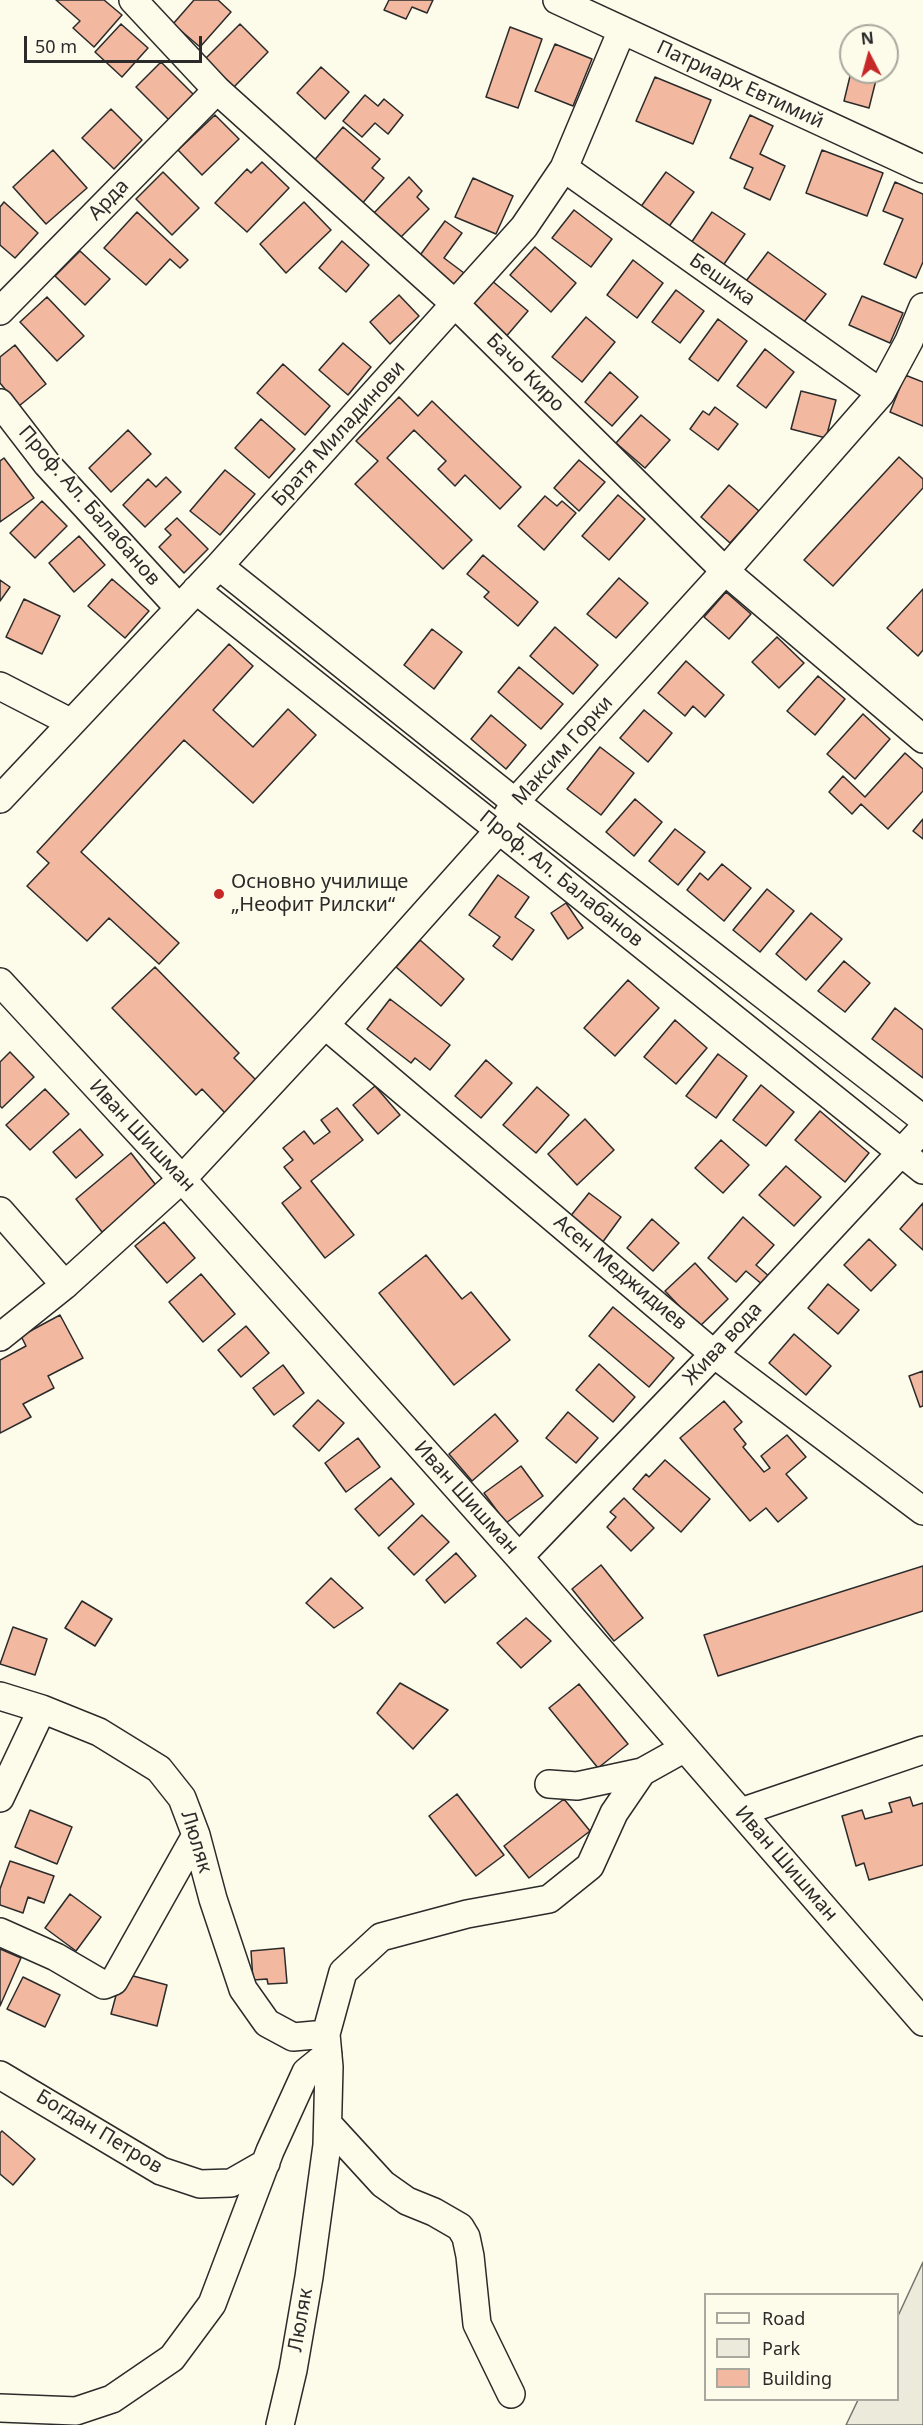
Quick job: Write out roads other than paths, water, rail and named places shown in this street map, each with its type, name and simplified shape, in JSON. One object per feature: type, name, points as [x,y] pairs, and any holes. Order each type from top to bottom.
[{"type":"street","name":"Бачо Киро","points":[[133,0],[217,90],[456,305],[725,571],[923,739]]},
{"type":"street","name":"Патриарх Евтимий","points":[[557,0],[923,169]]},
{"type":"street","name":"Братя Миладинови","points":[[0,799],[219,566],[524,227],[564,168],[622,30]]},
{"type":"street","name":"Арда","points":[[0,311],[217,90]]},
{"type":"street","name":"Бешика","points":[[564,168],[881,393]]},
{"type":"street","name":"Максим Горки","points":[[0,1337],[65,1285],[182,1179],[325,1025],[499,830],[515,802],[725,571],[881,393],[916,346],[923,307]]},
{"type":"street","name":"Проф. Ал. Балабанов","points":[[0,403],[47,464],[188,599],[499,830],[923,1170]]},
{"type":"street","name":"Проф. Ал. Балабанов","points":[[219,566],[515,802],[923,1119]]},
{"type":"street","points":[[0,686],[70,722]]},
{"type":"street","name":"Иван Шишман","points":[[0,982],[182,1179],[519,1557],[923,2022]]},
{"type":"street","name":"Асен Меджидиев","points":[[325,1025],[714,1353],[923,1511]]},
{"type":"street","name":"Жива вода","points":[[519,1557],[923,1129]]},
{"type":"street","points":[[0,1211],[65,1285]]},
{"type":"street","name":"Люляк","points":[[0,1696],[42,1709],[99,1732],[159,1769],[182,1798],[196,1835],[213,1899],[243,1989],[267,2023],[293,2037],[327,2044]]},
{"type":"street","points":[[0,1798],[42,1709]]},
{"type":"street","name":"Люляк","points":[[280,2425],[293,2370],[309,2277],[327,2145],[327,2044],[344,1972],[381,1937],[467,1914],[549,1899],[590,1866],[614,1813],[642,1772],[685,1748]]},
{"type":"street","points":[[741,1812],[923,1750]]},
{"type":"street","points":[[549,1784],[577,1786],[642,1772]]},
{"type":"street","points":[[0,1932],[56,1957],[104,1985],[114,1981],[196,1835]]},
{"type":"street","points":[[0,2408],[76,2411],[112,2399],[172,2358],[212,2304],[266,2163],[306,2072],[327,2044]]},
{"type":"street","name":"Богдан Петров","points":[[0,2075],[161,2171],[180,2178],[200,2184],[231,2183],[266,2163]]},
{"type":"street","points":[[328,2124],[382,2184],[407,2201],[434,2212],[460,2227],[466,2237],[470,2256],[477,2324],[511,2394]]},
{"type":"place","name":"Основно училище „Неофит Рилски“","points":[[219,894]]}]
